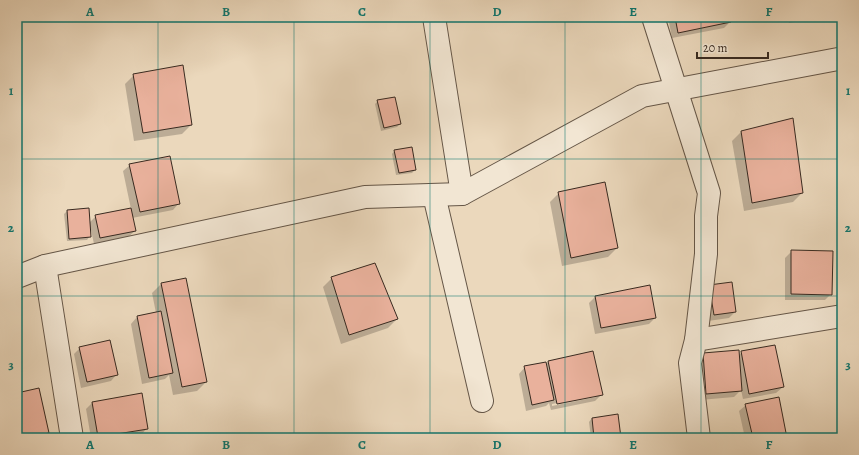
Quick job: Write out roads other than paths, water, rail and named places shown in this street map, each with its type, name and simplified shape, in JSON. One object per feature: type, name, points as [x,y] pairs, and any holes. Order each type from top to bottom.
[{"type":"street","points":[[434,17],[462,194]]},
{"type":"street","points":[[653,17],[708,193],[706,216],[706,254],[696,340],[690,363],[698,438]]},
{"type":"street","points":[[17,277],[45,266],[365,197],[462,194],[642,96],[842,59]]},
{"type":"street","points":[[434,195],[482,401]]},
{"type":"street","points":[[45,266],[72,438]]},
{"type":"street","points":[[696,340],[842,316]]}]
